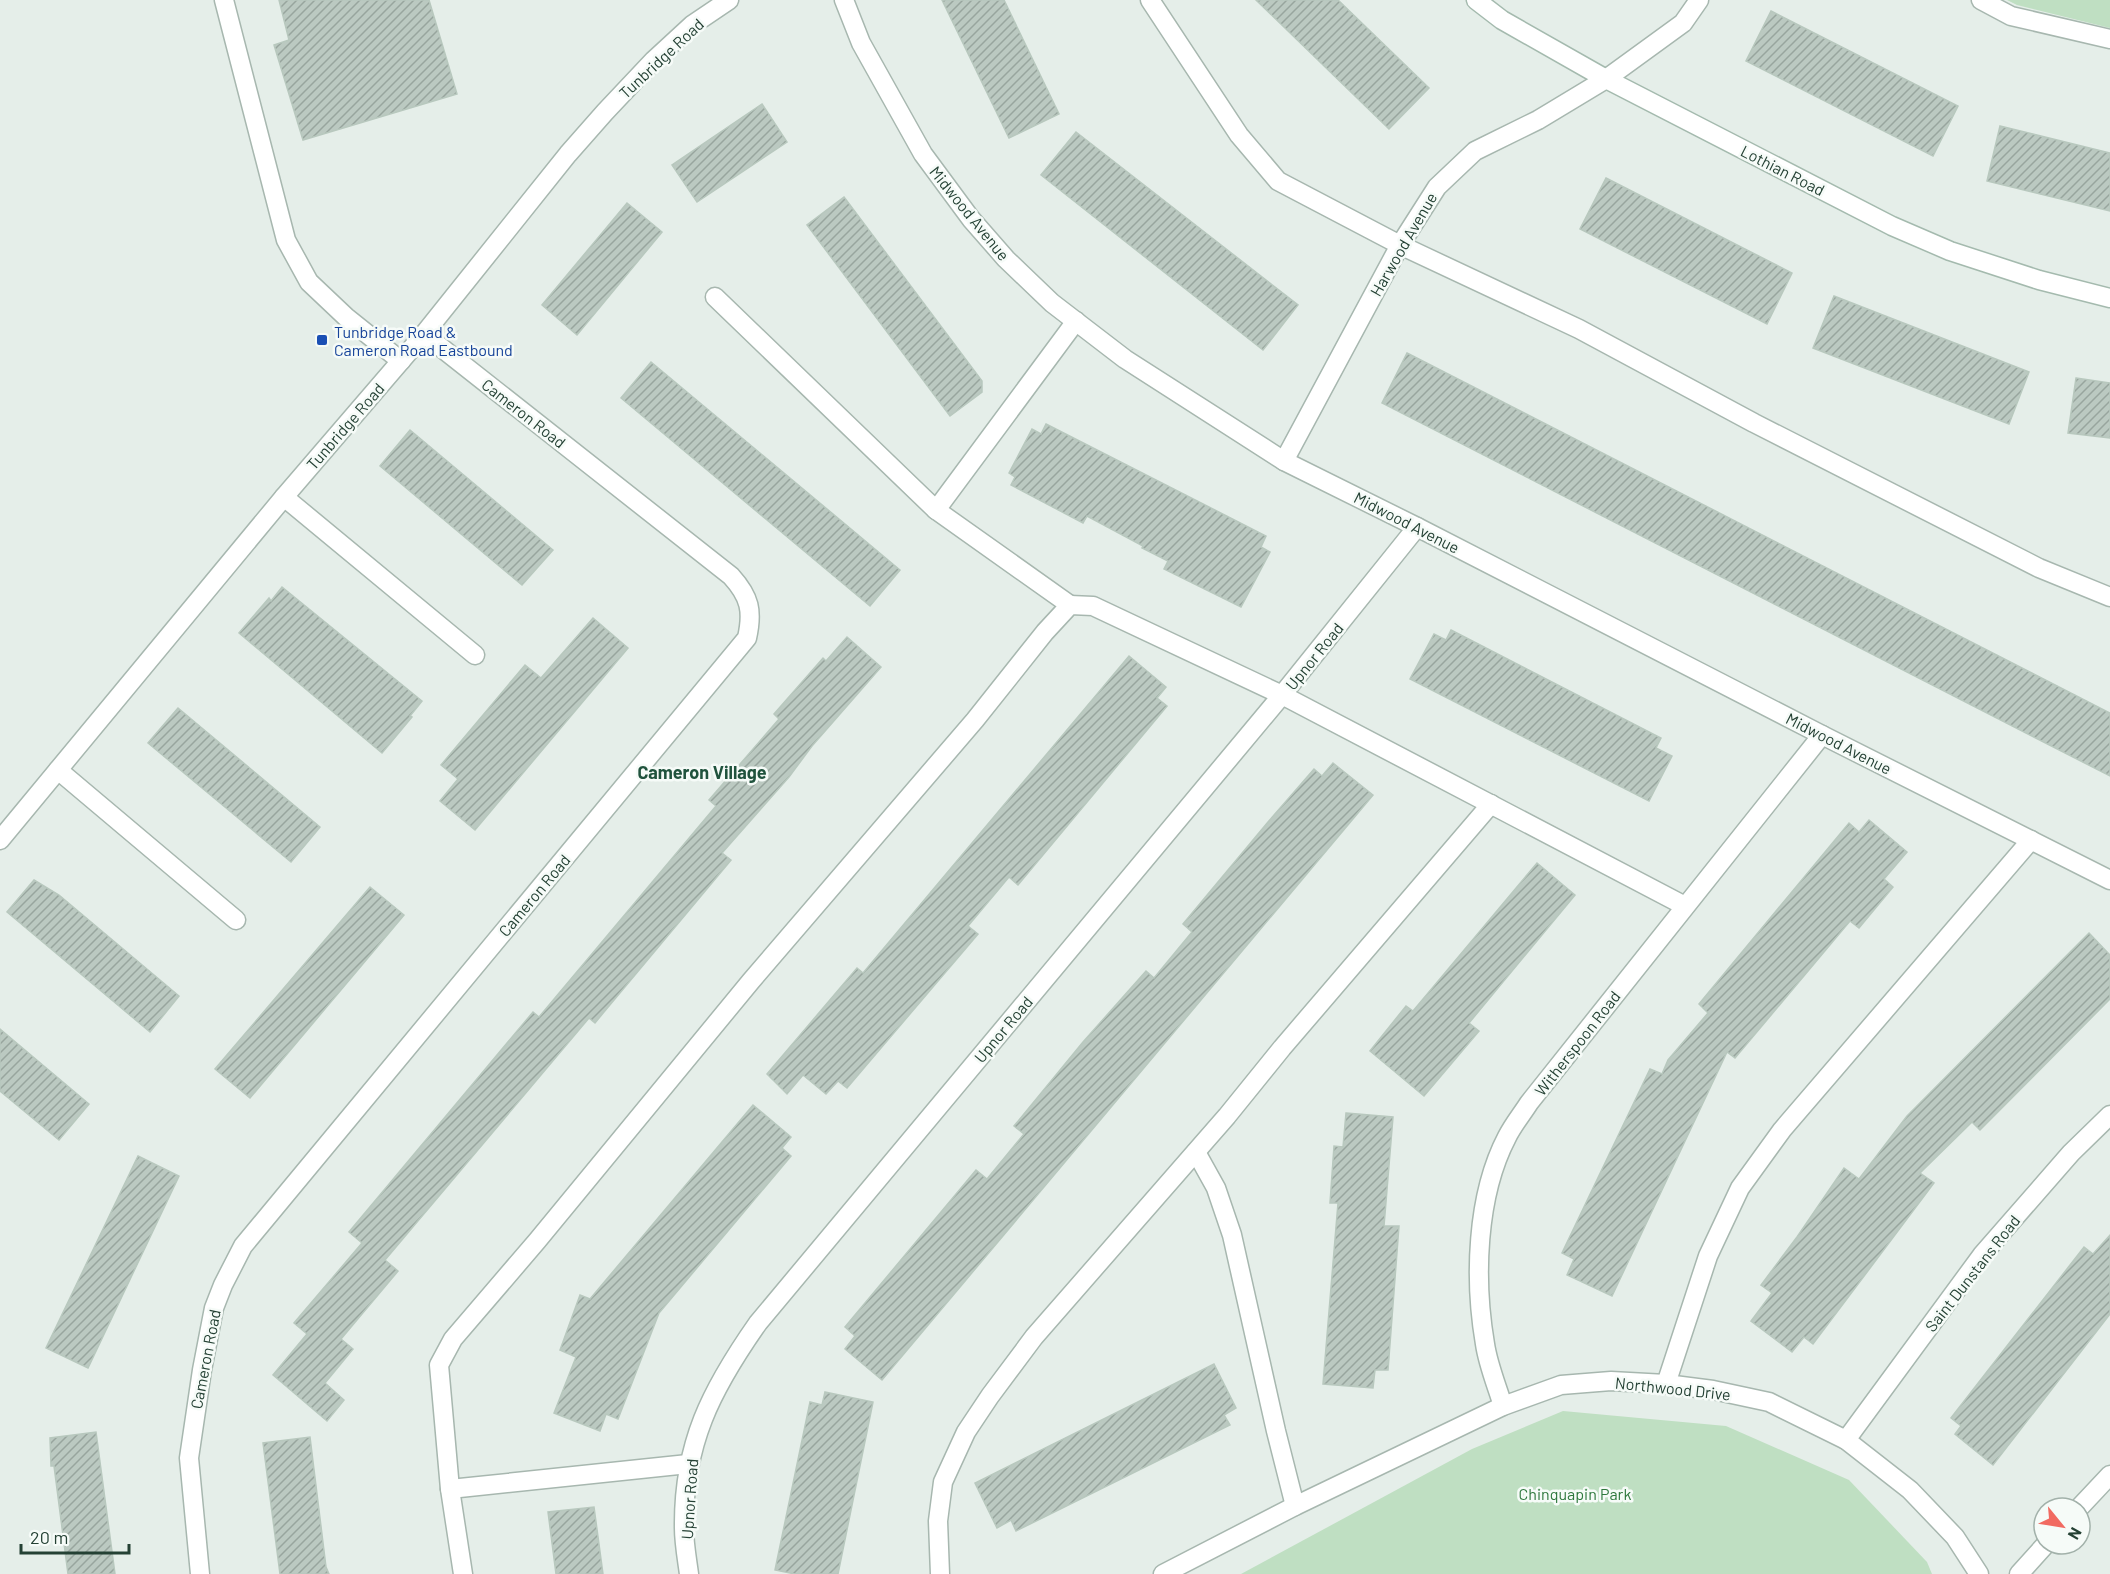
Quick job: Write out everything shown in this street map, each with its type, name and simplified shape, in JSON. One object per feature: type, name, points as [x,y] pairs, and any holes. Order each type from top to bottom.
[{"type":"street","points":[[224,0],[286,240],[309,282],[345,317],[401,361]]},
{"type":"street","name":"Tunbridge Road","points":[[0,840],[284,497],[424,334],[568,154],[654,60],[692,25],[729,0]]},
{"type":"street","name":"Midwood Avenue","points":[[844,0],[861,43],[923,154],[971,219],[1006,259],[1052,303],[1125,359],[1284,461],[1417,526],[1822,735],[2110,880]]},
{"type":"street","points":[[1150,0],[1239,135],[1278,181],[1400,245],[1579,329],[1754,423],[2039,568],[2110,597]]},
{"type":"street","name":"Lothian Road","points":[[1476,0],[1502,20],[1606,79],[1892,226],[1950,251],[2039,280],[2110,298]]},
{"type":"street","name":"Harwood Avenue","points":[[1284,461],[1400,245],[1437,187],[1475,151],[1538,120],[1606,79],[1683,23],[1699,0]]},
{"type":"street","points":[[1981,0],[2011,16],[2110,39]]},
{"type":"street","points":[[715,297],[936,510],[1070,605],[1093,606],[1282,695],[1685,906]]},
{"type":"street","points":[[936,510],[1076,321]]},
{"type":"street","name":"Cameron Road","points":[[200,1574],[189,1458],[190,1447],[214,1308],[243,1246],[747,638],[750,624],[750,610],[744,590],[731,576],[424,334]]},
{"type":"street","points":[[284,497],[475,655]]},
{"type":"street","name":"Upnor Road","points":[[689,1574],[684,1529],[688,1464],[703,1414],[732,1359],[758,1323],[1282,695],[1417,526]]},
{"type":"street","points":[[463,1574],[450,1489],[439,1365],[453,1340],[751,981],[975,720],[1045,632],[1070,605]]},
{"type":"street","name":"Witherspoon Road","points":[[1503,1406],[1485,1346],[1478,1257],[1491,1179],[1506,1138],[1529,1103],[1822,735]]},
{"type":"street","points":[[58,770],[236,920]]},
{"type":"street","points":[[940,1574],[938,1521],[943,1482],[966,1432],[1035,1337],[1196,1152],[1491,804]]},
{"type":"street","points":[[1666,1384],[1708,1256],[1740,1188],[1782,1130],[2031,840]]},
{"type":"street","name":"Saint Dunstans Road","points":[[1846,1440],[1982,1255],[2071,1153],[2110,1115]]},
{"type":"street","points":[[1196,1152],[1216,1188],[1232,1235],[1295,1506]]},
{"type":"street","name":"Northwood Drive","points":[[1163,1574],[1295,1506],[1503,1406],[1561,1385],[1611,1381],[1666,1384],[1713,1390],[1769,1402],[1846,1440],[1910,1490],[1955,1537],[1979,1574]]},
{"type":"street","points":[[450,1489],[688,1464]]},
{"type":"street","points":[[2090,1496],[2110,1475]]},
{"type":"street","points":[[2019,1574],[2035,1556]]},
{"type":"green space","points":[[2007,0],[2110,0],[2110,28],[2017,5]]},
{"type":"green space","name":"Chinquapin Park","points":[[1563,1411],[1726,1426],[1849,1480],[1927,1562],[1932,1574],[1241,1574],[1472,1449]]},
{"type":"building","points":[[279,0],[429,0],[457,94],[303,140],[274,45],[289,40]]},
{"type":"building","points":[[942,0],[1004,0],[1059,114],[1009,138]]},
{"type":"building","points":[[1256,0],[1338,0],[1429,88],[1389,129]]},
{"type":"building","points":[[1771,11],[1958,106],[1933,156],[1746,61]]},
{"type":"building","points":[[762,104],[787,142],[697,202],[672,165]]},
{"type":"building","points":[[2000,126],[2110,153],[2110,211],[1987,181]]},
{"type":"building","points":[[1076,132],[1298,305],[1263,350],[1041,175]]},
{"type":"building","points":[[1606,178],[1792,273],[1767,324],[1580,229]]},
{"type":"building","points":[[844,197],[982,381],[982,392],[950,416],[807,225]]},
{"type":"building","points":[[627,203],[662,232],[577,335],[542,305]]},
{"type":"building","points":[[1834,296],[2029,372],[2009,424],[1813,348]]},
{"type":"building","points":[[1407,353],[2110,713],[2110,776],[1382,403]]},
{"type":"building","points":[[651,362],[900,570],[870,606],[621,398]]},
{"type":"building","points":[[2076,378],[2110,383],[2110,438],[2068,433]]},
{"type":"building","points":[[1046,424],[1266,536],[1261,547],[1270,552],[1241,607],[1164,569],[1168,561],[1087,516],[1083,523],[1011,485],[1015,477],[1009,473],[1032,429],[1041,434]]},
{"type":"building","points":[[410,430],[553,550],[522,585],[380,466]]},
{"type":"building","points":[[282,587],[422,701],[410,716],[412,717],[382,753],[239,633],[269,598],[271,601]]},
{"type":"building","points":[[593,618],[628,648],[475,830],[440,801],[458,779],[441,765],[525,665],[541,678]]},
{"type":"building","points":[[1451,630],[1661,738],[1656,748],[1672,756],[1649,801],[1410,679],[1434,634],[1446,640]]},
{"type":"building","points":[[847,637],[881,667],[722,853],[731,860],[595,1023],[589,1018],[385,1260],[398,1271],[341,1339],[353,1349],[325,1383],[344,1400],[327,1421],[273,1375],[307,1334],[294,1323],[362,1243],[349,1232],[533,1012],[539,1017],[716,806],[709,800],[779,719],[774,714],[823,658],[826,661]]},
{"type":"building","points":[[1129,656],[1166,687],[1157,698],[1167,706],[1018,885],[1009,877],[968,926],[978,934],[847,1088],[838,1081],[826,1094],[803,1075],[787,1094],[767,1074],[857,968],[863,973]]},
{"type":"building","points":[[178,708],[320,827],[291,862],[148,743]]},
{"type":"building","points":[[1333,763],[1373,795],[882,1380],[845,1349],[855,1336],[845,1327],[976,1170],[987,1179],[1024,1134],[1014,1126],[1083,1042],[1146,971],[1154,978],[1192,932],[1183,924],[1268,822],[1314,769],[1322,776]]},
{"type":"building","points":[[1869,820],[1907,852],[1884,879],[1893,887],[1859,928],[1850,921],[1735,1058],[1727,1052],[1612,1296],[1567,1275],[1574,1259],[1562,1253],[1650,1069],[1662,1074],[1668,1060],[1708,1013],[1699,1004],[1849,823],[1859,832]]},
{"type":"building","points":[[1537,863],[1575,895],[1469,1023],[1479,1031],[1424,1096],[1370,1051],[1406,1006],[1413,1011]]},
{"type":"building","points":[[34,880],[59,895],[179,996],[150,1032],[7,912]]},
{"type":"building","points":[[370,887],[404,915],[250,1098],[215,1069]]},
{"type":"building","points":[[2089,933],[2110,955],[2110,999],[1980,1130],[1972,1122],[1920,1173],[1934,1183],[1813,1344],[1804,1337],[1792,1352],[1751,1321],[1772,1293],[1761,1285],[1844,1168],[1859,1179],[1907,1116]]},
{"type":"building","points":[[0,1029],[89,1104],[59,1140],[0,1091]]},
{"type":"building","points":[[753,1105],[791,1137],[782,1148],[791,1156],[659,1313],[618,1419],[606,1414],[600,1431],[554,1413],[576,1357],[560,1350],[580,1295],[590,1299]]},
{"type":"building","points":[[1346,1113],[1393,1117],[1384,1226],[1399,1226],[1388,1370],[1375,1370],[1373,1388],[1323,1384],[1338,1203],[1330,1203],[1334,1146],[1343,1147]]},
{"type":"building","points":[[138,1156],[179,1176],[88,1368],[46,1348]]},
{"type":"building","points":[[2110,1235],[2110,1314],[1993,1465],[1955,1434],[1961,1426],[1951,1418],[2084,1247],[2093,1254]]},
{"type":"building","points":[[1214,1364],[1236,1408],[1224,1415],[1230,1425],[1016,1531],[1011,1520],[997,1528],[975,1483]]},
{"type":"building","points":[[825,1392],[873,1402],[838,1574],[795,1574],[775,1570],[810,1402],[822,1405]]},
{"type":"building","points":[[96,1432],[115,1574],[68,1574],[54,1466],[51,1466],[50,1438]]},
{"type":"building","points":[[310,1437],[326,1567],[329,1574],[280,1574],[263,1443]]},
{"type":"building","points":[[594,1507],[603,1574],[556,1574],[548,1512]]},
{"type":"place","name":"Tunbridge Road & Cameron Road Eastbound","points":[[322,340]]},
{"type":"district","name":"Cameron Village","points":[[702,772]]}]
